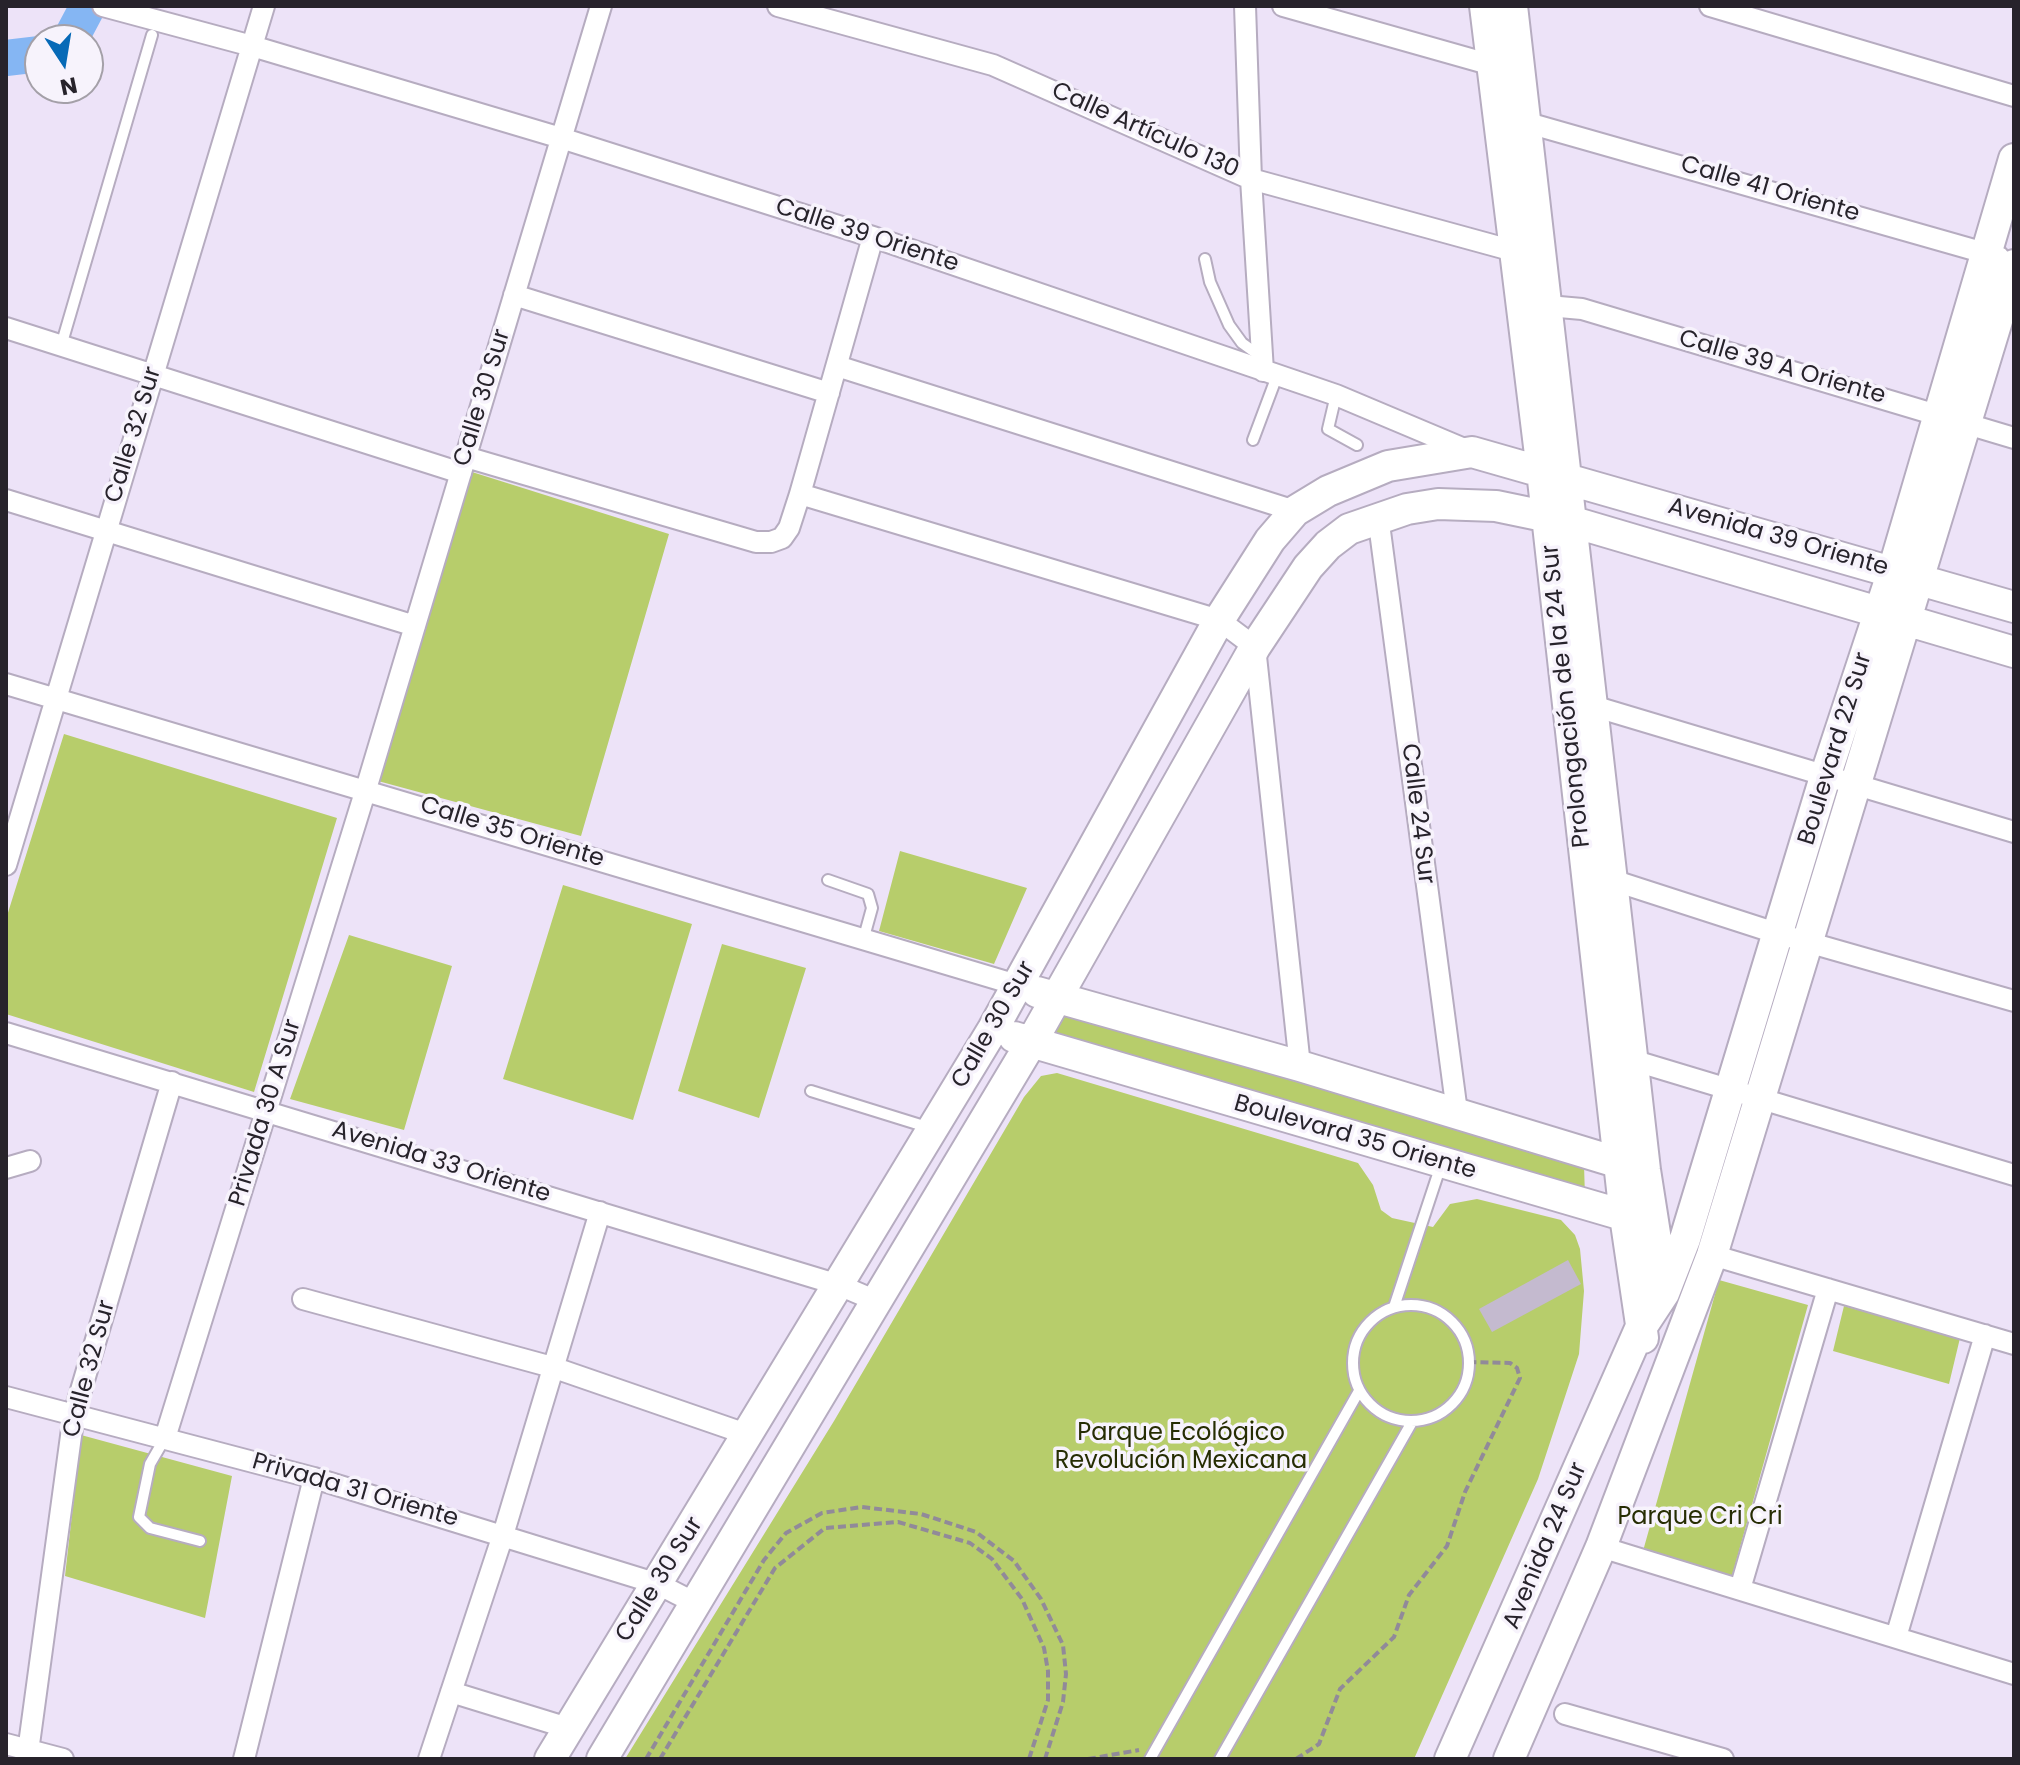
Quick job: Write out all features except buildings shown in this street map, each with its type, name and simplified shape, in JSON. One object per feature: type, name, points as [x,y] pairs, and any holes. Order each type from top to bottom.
[{"type":"main road","name":"Prolongación de la 24 Sur","points":[[1485,6],[1492,65],[1511,119],[1548,306],[1554,474]]},
{"type":"main road","name":"Prolongación de la 24 Sur","points":[[1512,6],[1514,251],[1560,519],[1638,1220],[1639,1331],[1665,1379]]},
{"type":"main road","name":"Boulevard 22 Sur","points":[[1680,1338],[1712,1255],[1745,1096],[1792,938],[1952,419],[2005,260],[2014,159]]},
{"type":"main road","name":"Calle 30 Sur","points":[[550,1759],[993,1029],[1219,620],[1270,540],[1295,511],[1339,486],[1388,466],[1472,452],[1554,474]]},
{"type":"main road","name":"Avenida 39 Oriente","points":[[1554,474],[2014,607]]},
{"type":"main road","name":"Calle 30 Sur","points":[[602,1759],[697,1604],[874,1300],[1031,1043],[1255,647],[1308,567],[1328,545],[1349,529],[1378,516],[1438,504],[1467,504],[1560,519]]},
{"type":"main road","name":"Prolongación de la 24 Sur","points":[[1560,519],[1593,706],[1612,880],[1619,1056]]},
{"type":"main road","name":"Avenida 39 Oriente","points":[[1560,519],[2014,652]]},
{"type":"main road","points":[[1017,985],[1457,1112],[1632,1167]]},
{"type":"main road","name":"Boulevard 35 Oriente","points":[[993,1029],[1031,1043],[1638,1220],[1685,1239],[1712,1255]]},
{"type":"main road","name":"Boulevard 22 Sur","points":[[1639,1331],[1664,1293],[1745,1096]]},
{"type":"main road","name":"Prolongación de la 24 Sur","points":[[1638,1220],[1680,1338]]},
{"type":"main road","name":"Avenida 24 Sur","points":[[1450,1759],[1639,1331]]},
{"type":"main road","name":"Avenida 24 Sur","points":[[1509,1759],[1601,1547],[1680,1338]]},
{"type":"street","name":"Calle 39 Oriente","points":[[103,6],[252,46],[561,138],[873,237],[1267,368],[1472,452]]},
{"type":"street","name":"Calle 32 Sur","points":[[6,865],[264,6]]},
{"type":"street","name":"Calle 30 Sur","points":[[366,789],[601,6]]},
{"type":"street","name":"Calle Artículo 130","points":[[778,6],[993,65],[1251,179],[1514,251]]},
{"type":"street","points":[[1245,6],[1251,179],[1267,368]]},
{"type":"street","points":[[1283,6],[1492,65]]},
{"type":"street","points":[[1710,6],[2014,96]]},
{"type":"street","name":"Calle 41 Oriente","points":[[1511,119],[2005,260]]},
{"type":"street","points":[[6,328],[152,376],[463,465],[756,542],[782,538],[789,528],[873,237]]},
{"type":"street","points":[[514,295],[829,393]]},
{"type":"street","name":"Calle 39 A Oriente","points":[[1548,306],[1582,309],[2014,438]]},
{"type":"street","points":[[837,366],[1295,511]]},
{"type":"street","points":[[800,494],[1219,620],[1255,647],[1300,1066]]},
{"type":"street","points":[[6,500],[415,626]]},
{"type":"street","name":"Calle 24 Sur","points":[[1378,516],[1457,1112]]},
{"type":"street","name":"Calle 35 Oriente","points":[[6,684],[1017,985]]},
{"type":"street","points":[[1593,706],[2014,832]]},
{"type":"street","name":"Privada 30 A Sur","points":[[165,1438],[366,789]]},
{"type":"street","points":[[1612,880],[1792,938],[2014,1001]]},
{"type":"street","name":"Avenida 33 Oriente","points":[[6,1033],[839,1285],[874,1300]]},
{"type":"street","points":[[1619,1056],[2014,1175]]},
{"type":"street","name":"Calle 32 Sur","points":[[27,1754],[74,1414],[172,1082]]},
{"type":"street","points":[[6,1168],[30,1161]]},
{"type":"street","points":[[429,1759],[503,1535],[600,1212]]},
{"type":"street","points":[[1712,1255],[2014,1344]]},
{"type":"street","points":[[1740,1589],[1828,1289]]},
{"type":"street","points":[[303,1299],[552,1367],[749,1435]]},
{"type":"street","points":[[1896,1637],[1985,1335]]},
{"type":"street","name":"Privada 31 Oriente","points":[[6,1397],[314,1478],[658,1584],[697,1604]]},
{"type":"street","points":[[244,1759],[314,1478]]},
{"type":"street","points":[[1601,1547],[2014,1674]]},
{"type":"street","points":[[451,1692],[568,1728]]},
{"type":"street","points":[[1565,1714],[1723,1759]]},
{"type":"street","points":[[6,1744],[27,1754],[63,1759]]},
{"type":"lane","points":[[61,346],[152,35]]},
{"type":"lane","points":[[1205,259],[1210,282],[1229,325],[1267,368],[1253,440]]},
{"type":"lane","points":[[1336,395],[1328,429],[1357,445]]},
{"type":"lane","points":[[828,880],[868,894],[872,908],[864,937]]},
{"type":"lane","points":[[811,1091],[933,1129]]},
{"type":"lane","points":[[1394,1307],[1442,1163]]},
{"type":"lane","points":[[1394,1307],[1428,1307],[1445,1315],[1458,1328],[1467,1344],[1470,1362],[1468,1381],[1459,1397],[1446,1410],[1412,1422],[1381,1414],[1359,1391],[1353,1358],[1365,1326],[1394,1307]]},
{"type":"lane","points":[[1150,1759],[1359,1391]]},
{"type":"lane","points":[[1220,1759],[1412,1422]]},
{"type":"lane","points":[[165,1438],[150,1464],[139,1517],[150,1528],[200,1541]]},
{"type":"path","points":[[1296,1759],[1319,1744],[1340,1689],[1394,1637],[1409,1595],[1447,1546],[1465,1492],[1520,1378],[1517,1368],[1510,1363],[1470,1362]]},
{"type":"path","points":[[646,1759],[764,1560],[786,1533],[822,1513],[862,1507],[921,1514],[976,1532],[1014,1561],[1041,1599],[1063,1645],[1063,1702],[1045,1759]]},
{"type":"path","points":[[660,1759],[775,1568],[825,1528],[898,1522],[970,1543],[992,1559],[1022,1599],[1044,1648],[1048,1671],[1048,1700],[1029,1759]]},
{"type":"path","points":[[1088,1759],[1157,1747]]},
{"type":"path","points":[[1328,1759],[1345,1759]]},
{"type":"green space","points":[[472,472],[669,534],[581,836],[378,781]]},
{"type":"green space","points":[[64,734],[337,818],[254,1092],[6,1014],[6,919]]},
{"type":"green space","points":[[900,851],[1027,888],[994,964],[879,931]]},
{"type":"green space","points":[[563,885],[692,924],[633,1120],[503,1079]]},
{"type":"green space","points":[[349,935],[452,966],[404,1130],[290,1099]]},
{"type":"green space","points":[[722,944],[806,968],[759,1118],[678,1091]]},
{"type":"green space","points":[[1054,1012],[1584,1165],[1585,1197],[1048,1033]]},
{"type":"green space","name":"Parque Ecológico Revolución Mexicana","points":[[1057,1073],[1358,1163],[1373,1185],[1381,1210],[1392,1218],[1433,1227],[1450,1204],[1477,1199],[1561,1220],[1575,1235],[1580,1249],[1584,1291],[1579,1354],[1538,1479],[1414,1759],[625,1759],[834,1421],[1024,1097],[1041,1076]]},
{"type":"green space","name":"Parque Cri Cri","points":[[1719,1280],[1808,1305],[1732,1576],[1643,1551]]},
{"type":"green space","points":[[1844,1306],[1960,1338],[1949,1384],[1833,1351]]},
{"type":"green space","points":[[81,1435],[232,1476],[205,1618],[65,1576]]},
{"type":"waterway","points":[[78,24],[88,6]]},
{"type":"waterway","points":[[6,58],[24,56]]}]
